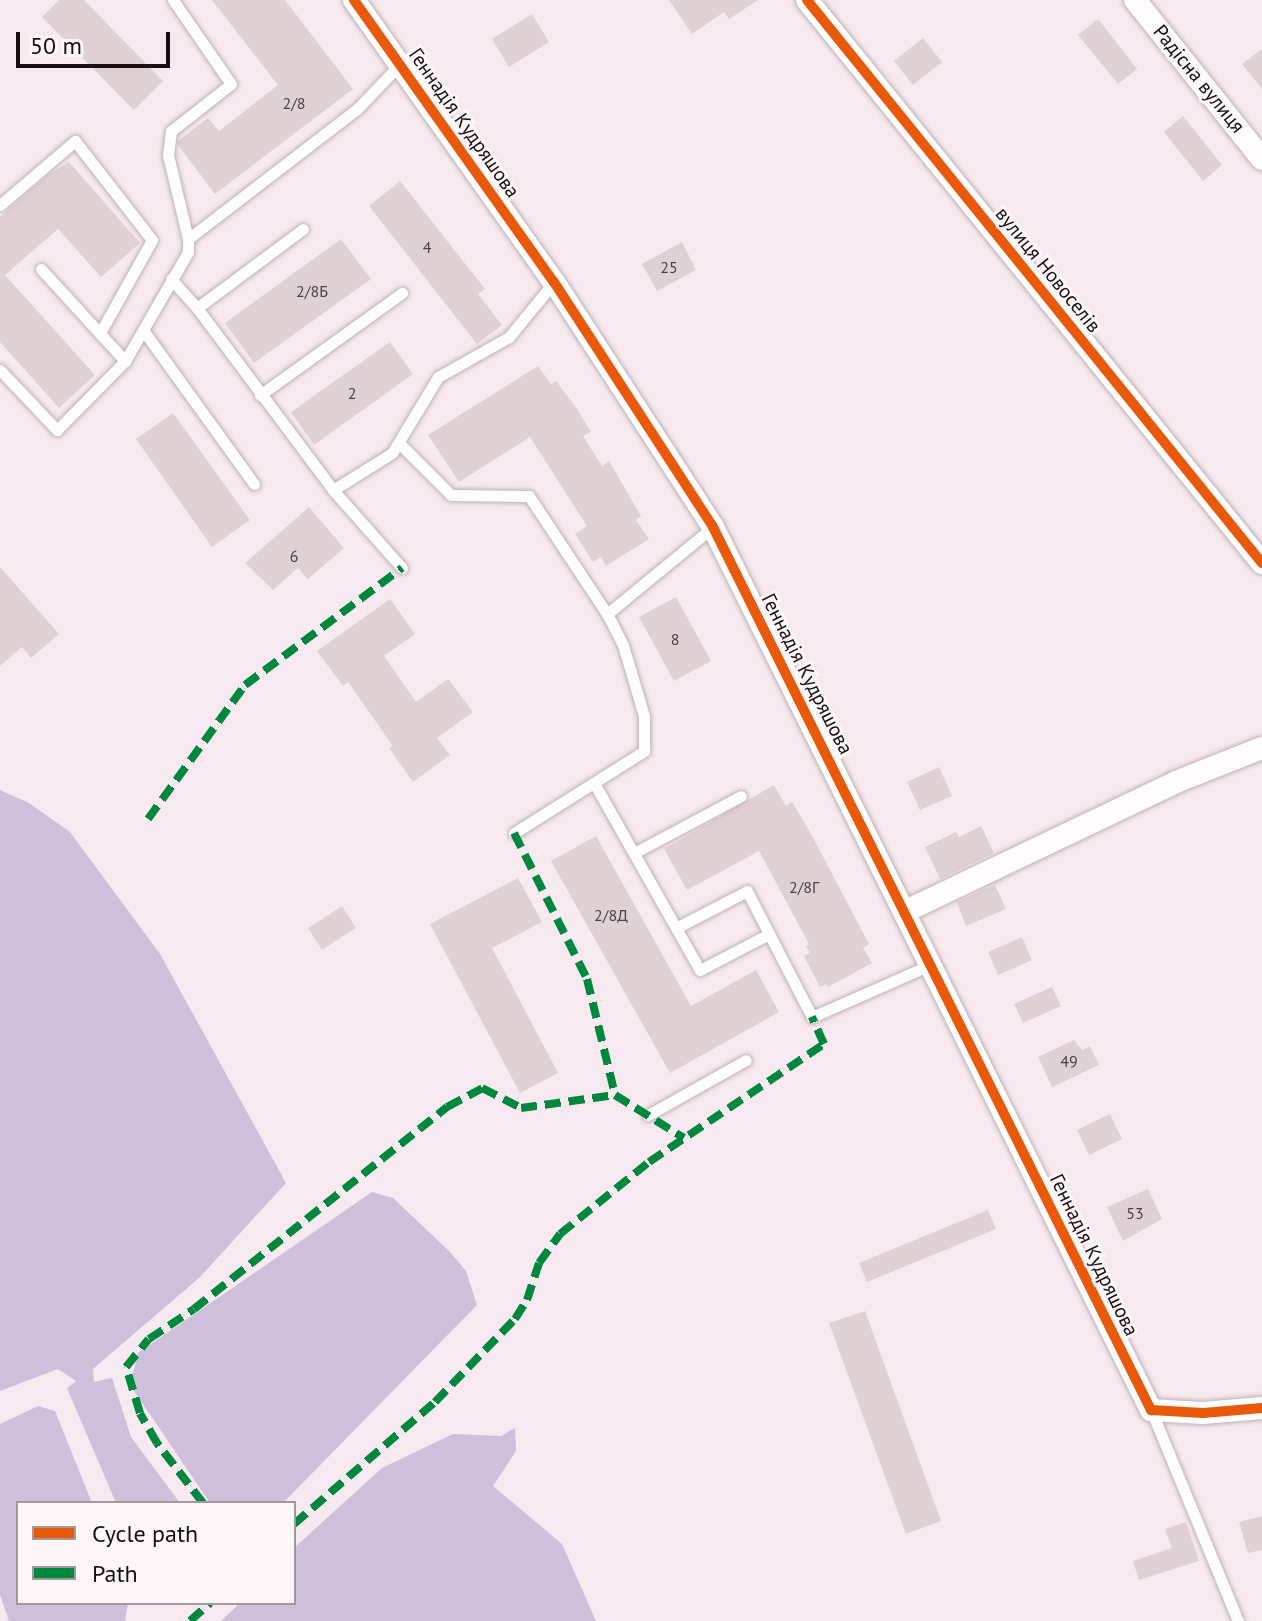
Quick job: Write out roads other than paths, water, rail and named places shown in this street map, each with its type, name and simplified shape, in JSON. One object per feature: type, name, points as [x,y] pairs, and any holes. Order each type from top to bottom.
[{"type":"street","name":"Геннадія Кудряшова","points":[[354,0],[554,282],[713,527],[1151,1410]]},
{"type":"street","name":"вулиця Новоселів","points":[[807,0],[1262,563]]},
{"type":"street","name":"Радісна вулиця","points":[[1135,0],[1262,159]]},
{"type":"street","points":[[906,911],[1176,782],[1262,748]]},
{"type":"street","points":[[1151,1410],[1203,1413],[1262,1408]]},
{"type":"lane","points":[[0,370],[57,430],[125,361],[188,252],[188,239],[168,155],[171,131],[231,84],[173,0]]},
{"type":"lane","points":[[188,239],[357,109],[401,63]]},
{"type":"lane","points":[[0,205],[75,141],[152,240],[100,333]]},
{"type":"lane","points":[[197,308],[303,229]]},
{"type":"lane","points":[[41,269],[125,361]]},
{"type":"lane","points":[[171,279],[197,308],[333,490],[402,568]]},
{"type":"lane","points":[[333,490],[392,453],[438,377],[509,337],[554,282]]},
{"type":"lane","points":[[260,395],[402,293]]},
{"type":"lane","points":[[143,330],[254,484]]},
{"type":"lane","points":[[400,444],[451,495],[529,496],[607,614],[623,645],[644,716],[644,751],[514,833]]},
{"type":"lane","points":[[607,614],[713,527]]},
{"type":"lane","points":[[594,783],[700,970],[769,934]]},
{"type":"lane","points":[[634,853],[741,796]]},
{"type":"lane","points":[[676,928],[747,891],[812,1017],[930,965]]},
{"type":"lane","points":[[648,1115],[746,1060]]},
{"type":"lane","points":[[1151,1410],[1238,1621]]}]
